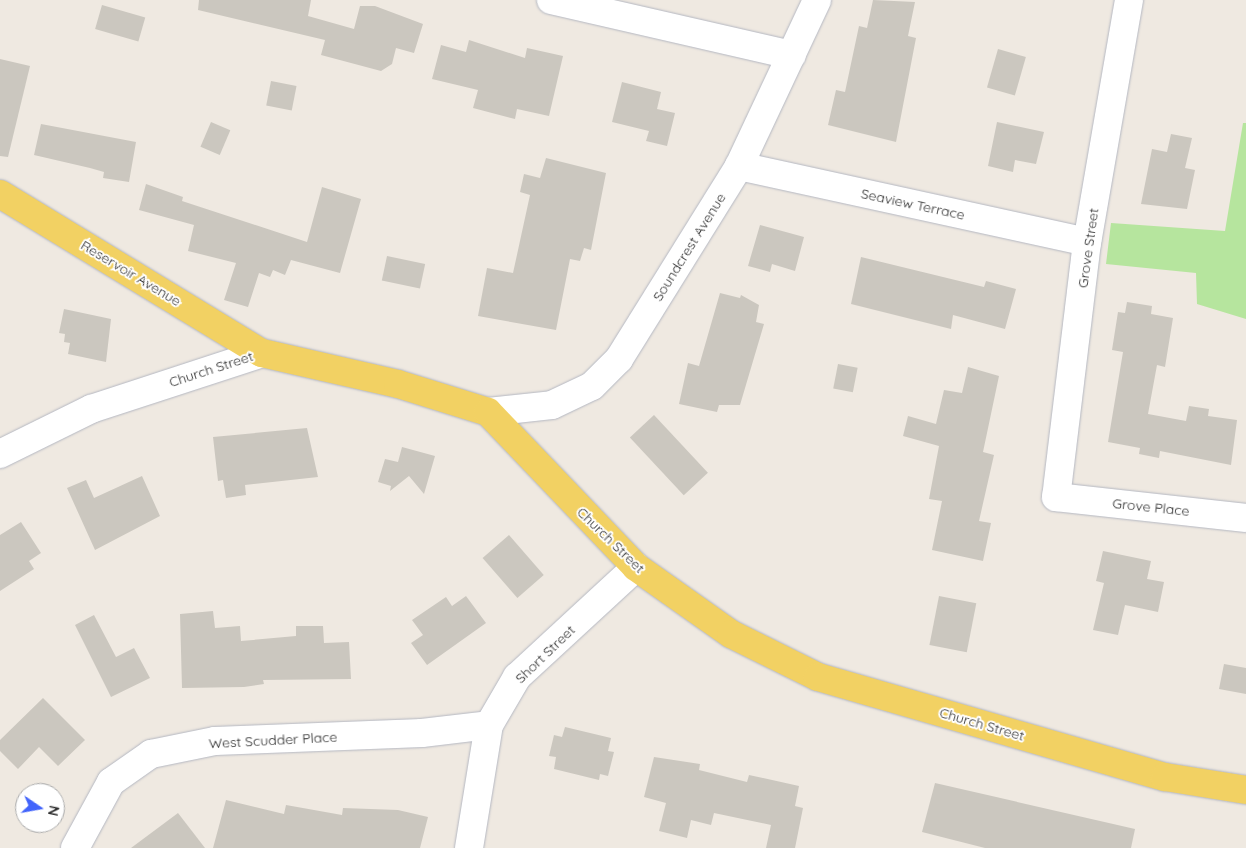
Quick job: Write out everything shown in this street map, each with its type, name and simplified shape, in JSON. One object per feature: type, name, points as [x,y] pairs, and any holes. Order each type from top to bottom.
[{"type":"main road","name":"Reservoir Avenue","points":[[0,194],[262,353]]},
{"type":"main road","name":"Church Street","points":[[262,353],[398,384],[488,412],[636,567],[730,634],[818,677],[1165,777],[1246,790]]},
{"type":"street","points":[[551,0],[792,55]]},
{"type":"street","name":"Soundcrest Avenue","points":[[488,412],[552,405],[598,379],[619,359],[739,166],[817,0]]},
{"type":"street","name":"Grove Street","points":[[1056,497],[1087,242],[1129,0]]},
{"type":"street","name":"Seaview Terrace","points":[[739,166],[1087,242]]},
{"type":"street","name":"Church Street","points":[[0,454],[91,409],[262,353]]},
{"type":"street","name":"Grove Place","points":[[1056,497],[1246,518]]},
{"type":"street","name":"Short Street","points":[[469,848],[489,725],[517,677],[636,567]]},
{"type":"street","name":"West Scudder Place","points":[[76,848],[111,782],[151,754],[215,741],[422,733],[489,725]]},
{"type":"green space","points":[[1243,123],[1246,123],[1246,319],[1197,304],[1196,273],[1106,264],[1111,223],[1225,231]]},
{"type":"building","points":[[199,0],[311,0],[308,16],[354,29],[360,6],[375,6],[423,24],[414,53],[396,48],[392,64],[381,71],[321,55],[325,40],[198,10]]},
{"type":"building","points":[[873,0],[915,2],[908,36],[916,38],[896,142],[828,125],[836,90],[845,92],[859,26],[867,28]]},
{"type":"building","points":[[102,5],[145,17],[138,41],[95,29]]},
{"type":"building","points":[[469,40],[525,58],[527,48],[563,56],[549,116],[517,109],[515,119],[473,108],[478,90],[432,79],[441,45],[466,52]]},
{"type":"building","points":[[998,49],[1026,57],[1015,95],[987,87]]},
{"type":"building","points":[[0,59],[30,66],[8,157],[0,156]]},
{"type":"building","points":[[271,81],[297,86],[292,111],[266,106]]},
{"type":"building","points":[[622,82],[661,92],[657,109],[675,113],[667,146],[646,141],[649,131],[612,122]]},
{"type":"building","points":[[211,122],[230,130],[220,155],[200,147]]},
{"type":"building","points":[[997,122],[1044,132],[1036,164],[1015,160],[1013,172],[988,166]]},
{"type":"building","points":[[41,124],[136,142],[129,182],[103,178],[104,172],[34,155]]},
{"type":"building","points":[[1171,134],[1192,138],[1185,168],[1195,170],[1187,209],[1141,204],[1152,149],[1167,152]]},
{"type":"building","points":[[546,158],[606,173],[591,250],[584,248],[580,261],[570,259],[556,330],[478,316],[487,268],[513,273],[530,195],[520,192],[524,174],[540,178]]},
{"type":"building","points":[[146,184],[183,197],[182,201],[307,242],[322,187],[361,199],[340,273],[291,260],[285,275],[273,270],[270,277],[259,273],[248,307],[224,300],[236,263],[188,251],[194,225],[139,210]]},
{"type":"building","points":[[760,225],[804,237],[795,271],[772,264],[770,272],[748,266]]},
{"type":"building","points":[[387,256],[425,264],[420,289],[382,280]]},
{"type":"building","points":[[861,257],[984,287],[986,281],[1016,289],[1005,329],[953,315],[951,329],[851,304]]},
{"type":"building","points":[[720,293],[740,298],[741,295],[759,305],[756,322],[764,324],[740,405],[719,405],[717,412],[679,404],[688,363],[699,366]]},
{"type":"building","points":[[1127,302],[1152,306],[1151,314],[1173,318],[1165,367],[1157,365],[1148,414],[1186,421],[1189,406],[1209,409],[1208,416],[1237,420],[1231,465],[1160,451],[1159,458],[1139,454],[1140,448],[1108,442],[1123,352],[1112,350],[1118,312],[1125,313]]},
{"type":"building","points":[[64,309],[111,319],[106,362],[68,354],[70,343],[64,342],[65,334],[59,333]]},
{"type":"building","points":[[838,364],[858,368],[853,392],[833,389]]},
{"type":"building","points":[[968,367],[999,376],[983,452],[994,455],[979,521],[991,523],[983,561],[932,550],[942,501],[929,499],[939,446],[903,436],[908,416],[936,424],[944,390],[962,393]]},
{"type":"building","points":[[654,415],[708,473],[684,495],[630,438]]},
{"type":"building","points":[[307,428],[318,477],[245,485],[246,495],[226,498],[223,480],[218,481],[213,437]]},
{"type":"building","points":[[402,447],[435,456],[424,494],[409,476],[390,491],[391,486],[378,482],[385,459],[398,462]]},
{"type":"building","points":[[142,476],[160,516],[95,550],[67,488],[86,480],[94,498]]},
{"type":"building","points":[[21,522],[41,553],[29,561],[34,569],[0,591],[0,535]]},
{"type":"building","points":[[509,535],[544,575],[517,598],[483,558]]},
{"type":"building","points":[[1103,551],[1151,561],[1147,579],[1164,582],[1158,612],[1125,605],[1118,635],[1093,630],[1104,583],[1096,581]]},
{"type":"building","points":[[466,596],[486,623],[427,665],[411,643],[423,635],[412,620],[446,597],[452,606]]},
{"type":"building","points":[[939,596],[976,603],[967,652],[929,645]]},
{"type":"building","points":[[213,611],[215,628],[240,626],[241,641],[296,636],[296,626],[323,626],[324,643],[349,642],[351,679],[263,680],[264,684],[244,687],[182,688],[180,614]]},
{"type":"building","points":[[94,615],[116,657],[134,648],[150,678],[111,697],[75,625]]},
{"type":"building","points":[[1224,664],[1246,668],[1246,694],[1219,689]]},
{"type":"building","points":[[43,698],[85,740],[58,766],[39,747],[18,769],[0,751],[0,740]]},
{"type":"building","points":[[565,727],[611,738],[608,751],[614,752],[608,776],[600,774],[599,780],[554,769],[556,757],[549,756],[554,735],[562,737]]},
{"type":"building","points":[[654,757],[700,764],[699,770],[747,782],[749,775],[799,786],[795,806],[803,808],[795,848],[766,848],[771,825],[714,813],[711,825],[691,820],[687,838],[659,831],[666,803],[644,797]]},
{"type":"building","points":[[935,783],[1135,829],[1131,848],[985,848],[922,832]]},
{"type":"building","points":[[226,800],[284,814],[286,805],[342,815],[343,808],[398,810],[428,817],[420,848],[213,848]]},
{"type":"building","points":[[178,813],[205,848],[131,848]]}]
